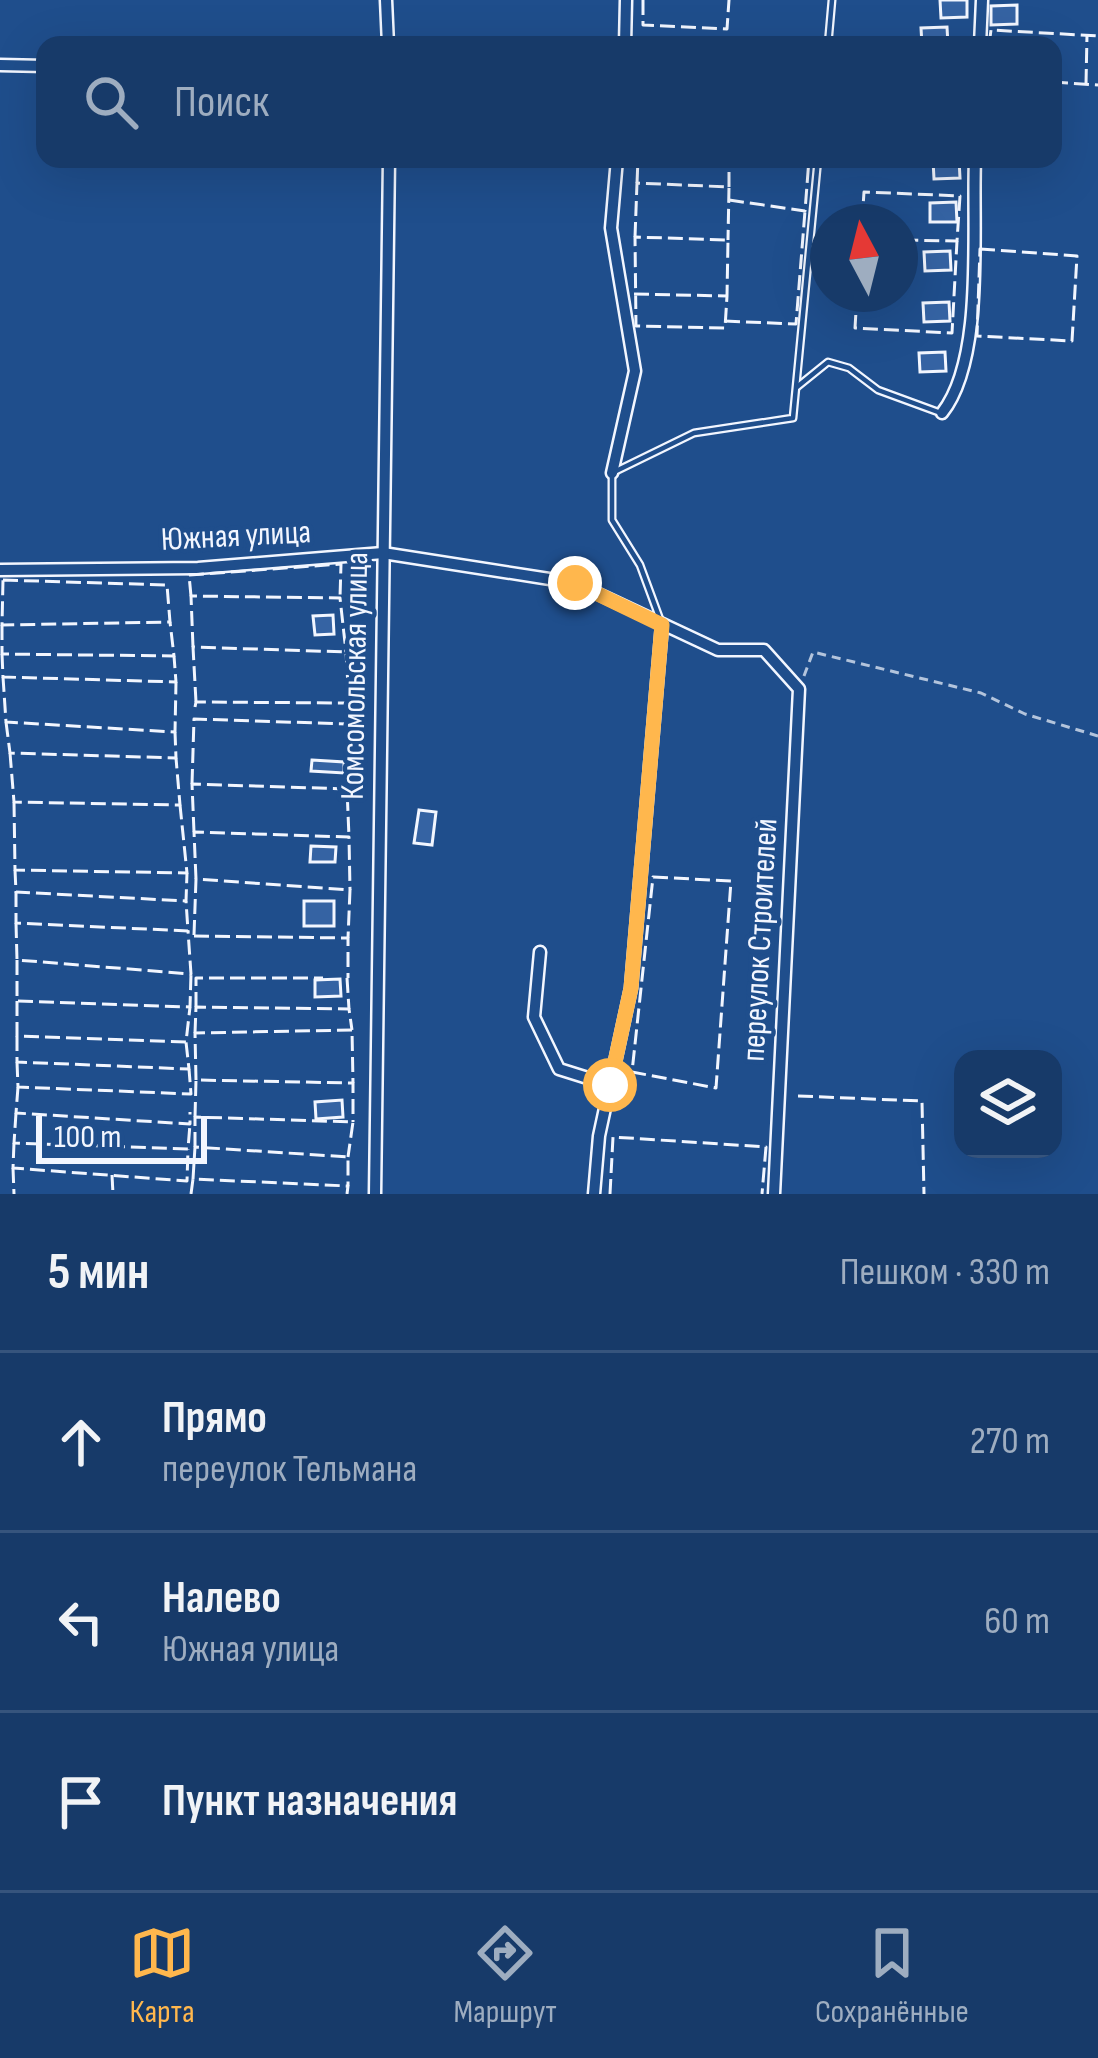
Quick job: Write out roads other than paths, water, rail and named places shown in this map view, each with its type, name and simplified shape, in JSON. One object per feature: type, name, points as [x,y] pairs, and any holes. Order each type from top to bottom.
[{"type":"street","points":[[386,0],[388,36]]},
{"type":"street","points":[[625,36],[626,0]]},
{"type":"street","points":[[980,36],[982,0]]},
{"type":"street","points":[[0,65],[36,66]]},
{"type":"street","name":"Комсомольская улица","points":[[375,1194],[389,168]]},
{"type":"street","points":[[612,473],[635,371],[611,228],[616,168]]},
{"type":"street","points":[[942,413],[958,393],[967,351],[975,168]]},
{"type":"street","name":"Южная улица","points":[[0,570],[198,568],[383,553],[575,583],[718,650],[764,650],[799,689]]},
{"type":"street","points":[[594,1194],[631,988],[662,625]]},
{"type":"street","name":"переулок Строителей","points":[[774,1194],[799,689]]},
{"type":"street","points":[[540,952],[534,1018],[559,1069],[610,1085]]},
{"type":"lane","points":[[829,36],[832,0]]},
{"type":"lane","points":[[662,625],[640,565],[612,520],[612,473],[694,433],[793,418],[817,168]]},
{"type":"lane","points":[[797,386],[828,362],[849,368],[878,390],[942,413]]}]
